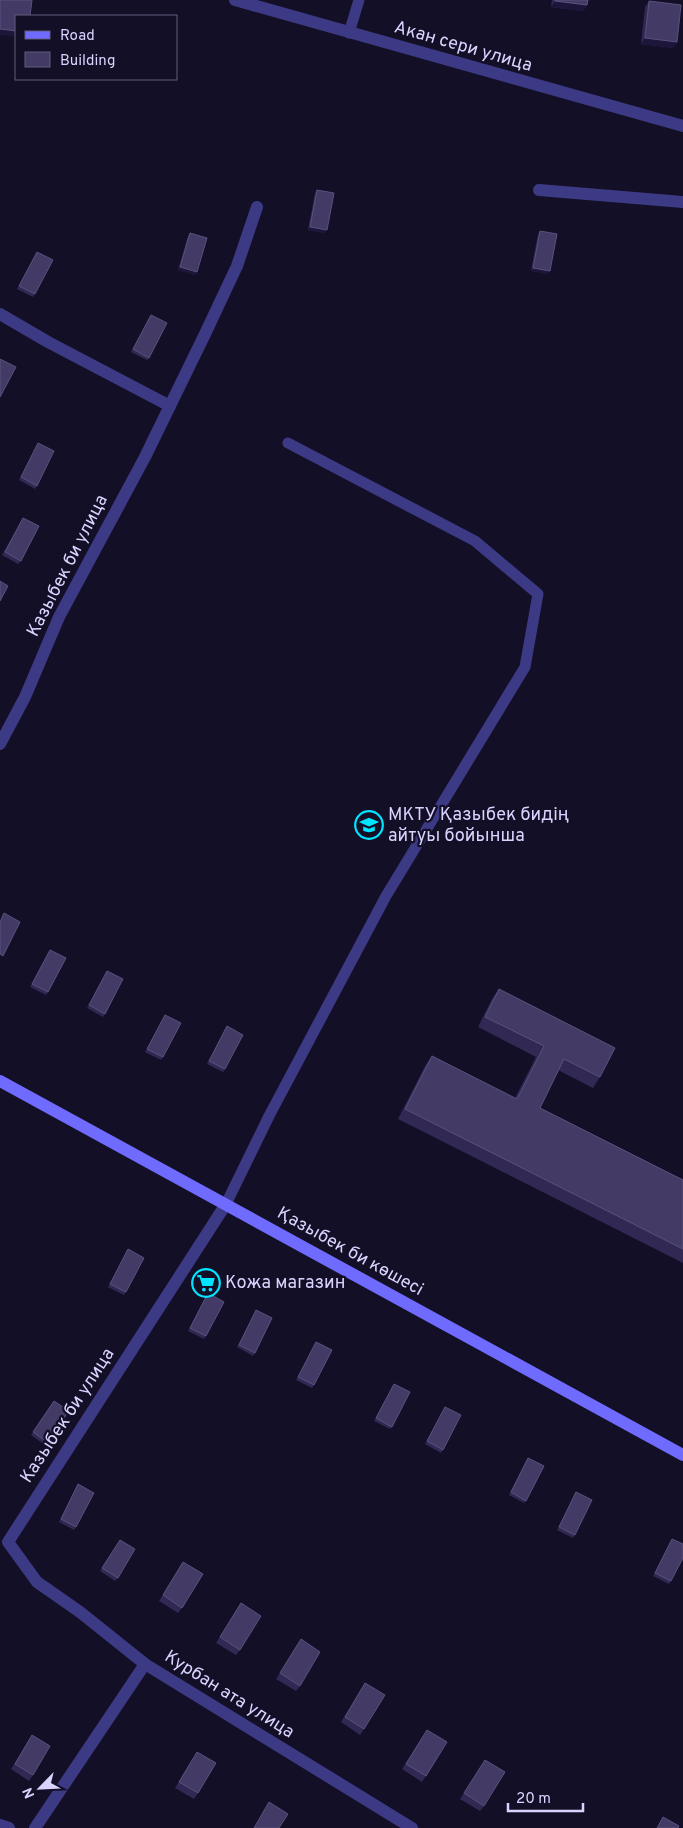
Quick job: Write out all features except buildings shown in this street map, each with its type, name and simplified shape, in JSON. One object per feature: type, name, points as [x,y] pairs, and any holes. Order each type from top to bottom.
[{"type":"main road","name":"Қазыбек би көшесі","points":[[0,1081],[683,1455]]},
{"type":"street","name":"Акан сери улица","points":[[235,0],[683,126]]},
{"type":"street","points":[[539,190],[683,202]]},
{"type":"street","name":"Казыбек би улица","points":[[0,744],[25,697],[59,617],[170,406],[237,266],[256,207]]},
{"type":"street","points":[[0,314],[48,342],[170,406]]},
{"type":"street","name":"Казыбек би улица","points":[[145,1664],[80,1612],[37,1582],[8,1542],[226,1204]]},
{"type":"street","name":"Курбан ата улица","points":[[34,1828],[145,1664],[412,1828]]},
{"type":"street","points":[[0,1825],[9,1828]]},
{"type":"lane","points":[[348,33],[359,0]]},
{"type":"lane","points":[[226,1204],[269,1116],[386,896],[525,667],[538,594],[475,541],[288,443]]},
{"type":"place","name":"МКТУ Қазыбек бидің айтуы бойынша","points":[[369,825]]},
{"type":"place","name":"Кожа магазин","points":[[206,1283]]}]
